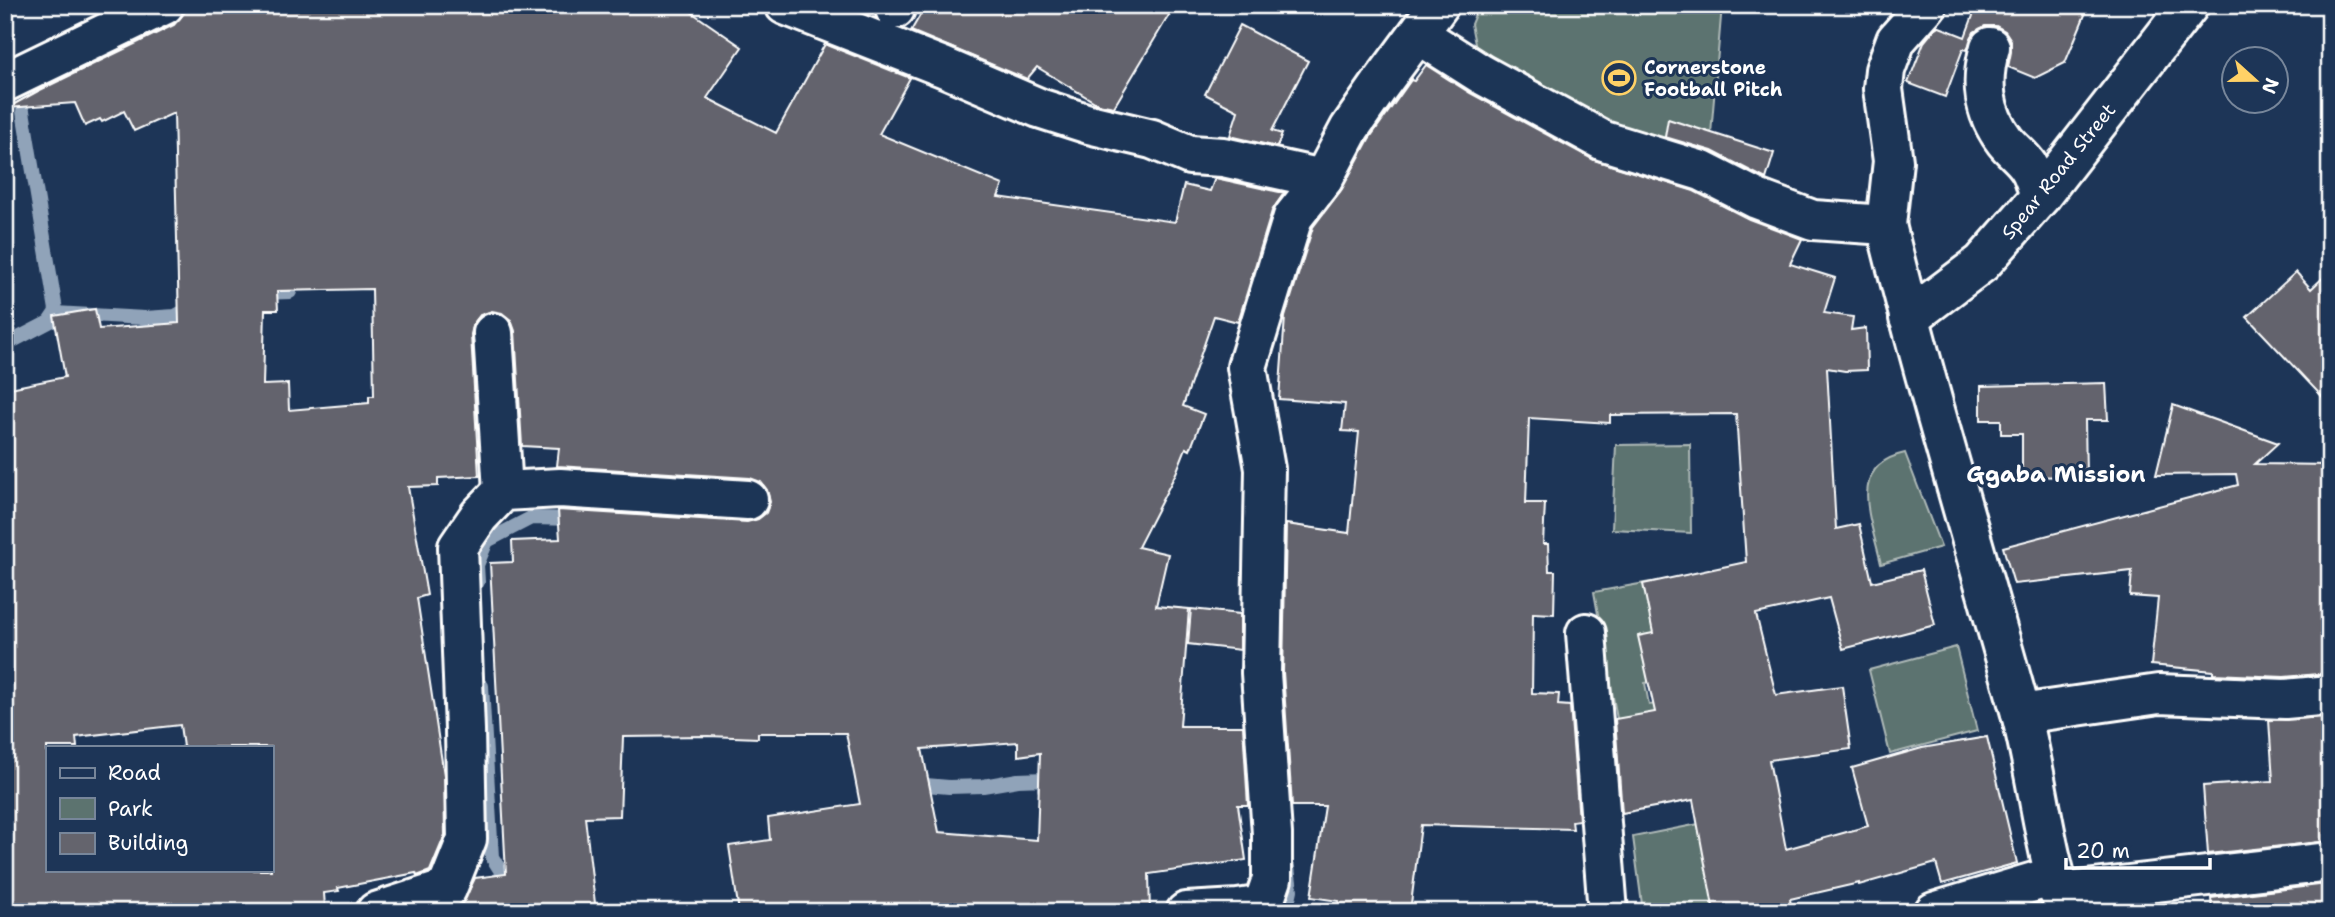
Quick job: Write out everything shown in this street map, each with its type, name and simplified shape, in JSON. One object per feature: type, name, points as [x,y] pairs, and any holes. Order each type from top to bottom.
[{"type":"street","points":[[5,82],[164,5]]},
{"type":"street","points":[[785,5],[932,62],[1039,108],[1089,124],[1152,139],[1191,155],[1223,157],[1323,179]]},
{"type":"street","points":[[1927,5],[1896,40],[1885,70],[1882,89],[1893,161],[1886,225],[1909,318],[2021,714],[2060,894]]},
{"type":"street","name":"Spear Road Street","points":[[1909,318],[1982,263],[2040,197],[2189,5]]},
{"type":"street","points":[[1186,912],[1263,905],[1272,879],[1272,834],[1261,673],[1265,469],[1247,367],[1293,217],[1323,179],[1350,128],[1429,20],[1481,74],[1604,141],[1702,171],[1757,199],[1813,220],[1886,225]]},
{"type":"street","points":[[1990,47],[1984,69],[1984,92],[1991,121],[2029,167],[2040,197]]},
{"type":"street","points":[[493,333],[503,491]]},
{"type":"street","points":[[376,912],[447,889],[467,839],[457,547],[479,516],[503,491],[560,488],[748,499]]},
{"type":"street","points":[[1586,633],[1608,912]]},
{"type":"street","points":[[2021,714],[2159,694],[2285,699],[2330,695]]},
{"type":"street","points":[[1934,912],[2330,862]]},
{"type":"green space","name":"Cornerstone Football Pitch","points":[[1479,5],[1722,5],[1709,157],[1566,106],[1476,49],[1471,24]]},
{"type":"green space","points":[[1690,444],[1691,533],[1612,529],[1616,445]]},
{"type":"green space","points":[[1905,453],[1941,547],[1881,564],[1869,513],[1869,482],[1875,470],[1886,460]]},
{"type":"green space","points":[[1651,582],[1662,644],[1654,681],[1645,683],[1649,705],[1674,702],[1677,720],[1619,730],[1594,592]]},
{"type":"green space","points":[[1956,647],[1977,731],[1890,754],[1869,670]]},
{"type":"green space","points":[[1699,824],[1716,912],[1643,912],[1633,837]]},
{"type":"building","points":[[195,5],[681,5],[742,47],[707,98],[776,133],[825,44],[910,78],[879,134],[1003,185],[998,197],[1175,222],[1184,185],[1210,191],[1215,178],[1284,193],[1272,211],[1238,322],[1214,316],[1183,406],[1204,414],[1190,450],[1186,448],[1138,547],[1168,554],[1156,606],[1189,609],[1180,726],[1243,726],[1248,805],[1238,805],[1246,860],[1149,874],[1150,912],[739,912],[729,846],[770,840],[768,818],[860,804],[846,733],[758,733],[758,738],[623,737],[620,816],[585,817],[596,912],[448,912],[462,905],[475,878],[506,874],[490,563],[513,562],[512,541],[560,539],[558,510],[747,522],[766,513],[770,502],[767,490],[761,482],[750,478],[557,466],[559,448],[522,446],[515,331],[511,320],[502,313],[492,311],[480,315],[471,334],[479,476],[438,478],[438,486],[408,487],[427,595],[417,598],[444,775],[445,835],[430,871],[417,876],[416,873],[338,888],[339,891],[324,893],[325,907],[297,912],[5,912],[5,389],[65,377],[54,316],[95,309],[99,329],[179,323],[174,113],[134,131],[124,111],[102,122],[100,119],[85,126],[75,103],[7,108],[174,25]],"holes":[[[372,289],[374,396],[369,396],[369,403],[289,410],[288,384],[263,385],[265,310],[278,310],[277,291]],[[1018,742],[1018,756],[1040,753],[1037,840],[939,832],[922,749]]]},
{"type":"building","points":[[926,5],[1175,5],[1114,107],[1098,104],[1037,67],[1027,79],[911,31]]},
{"type":"building","points":[[1977,5],[2089,5],[2065,63],[2035,78],[2008,67],[2011,40],[2005,31],[1996,26],[1985,26],[1974,32],[1967,50],[1963,49],[1945,97],[1908,83],[1924,42],[1937,26],[1965,37]]},
{"type":"building","points":[[1240,25],[1308,61],[1272,131],[1282,134],[1277,147],[1230,136],[1238,111],[1205,94]]},
{"type":"building","points":[[1426,65],[1470,93],[1594,160],[1694,191],[1749,219],[1802,239],[1790,264],[1835,278],[1824,313],[1853,317],[1851,330],[1866,328],[1867,370],[1827,368],[1836,529],[1859,524],[1872,582],[1921,570],[1935,625],[1843,649],[1829,598],[1756,614],[1776,695],[1842,686],[1851,749],[1769,760],[1786,849],[1868,826],[1852,768],[1922,748],[1987,737],[2017,863],[1942,884],[1936,863],[1859,885],[1790,899],[1791,906],[1763,912],[1714,912],[1693,800],[1622,813],[1615,719],[1655,712],[1638,636],[1653,633],[1643,584],[1746,562],[1736,414],[1610,415],[1610,423],[1529,418],[1526,503],[1545,503],[1543,544],[1548,544],[1549,571],[1555,571],[1554,614],[1533,613],[1532,693],[1559,694],[1558,705],[1570,706],[1579,820],[1572,821],[1573,829],[1421,825],[1410,912],[1337,912],[1339,901],[1311,897],[1325,806],[1292,806],[1283,672],[1286,524],[1349,533],[1359,432],[1342,431],[1345,404],[1279,399],[1285,317],[1313,227],[1342,189],[1369,139],[1411,80],[1414,81]]},
{"type":"building","points":[[1668,119],[1774,153],[1766,179],[1712,151],[1665,137]]},
{"type":"building","points":[[2330,271],[2330,405],[2247,317],[2296,272],[2311,289]]},
{"type":"building","points":[[2106,383],[2108,420],[2085,420],[2086,476],[2022,477],[2022,434],[2001,434],[2001,420],[1981,420],[1981,386]]},
{"type":"building","points":[[2173,405],[2278,443],[2255,464],[2330,465],[2330,673],[2284,677],[2213,674],[2213,671],[2151,665],[2158,598],[2130,596],[2132,571],[2014,584],[2003,547],[2238,485],[2236,474],[2156,475]]},
{"type":"building","points":[[1191,609],[1240,614],[1240,650],[1188,644]]},
{"type":"building","points":[[2330,717],[2330,841],[2208,854],[2203,786],[2273,781],[2269,720]]},
{"type":"building","points":[[2327,884],[2330,912],[2212,912],[2211,898]]},
{"type":"waterway","points":[[23,111],[58,322]]},
{"type":"waterway","points":[[260,293],[290,292]]},
{"type":"waterway","points":[[5,345],[49,322],[55,313],[145,318],[175,316],[193,306]]},
{"type":"waterway","points":[[732,526],[744,526],[767,503]]},
{"type":"waterway","points":[[478,582],[477,565],[487,541],[531,518],[576,519]]},
{"type":"waterway","points":[[482,686],[492,857],[502,873],[492,890]]},
{"type":"waterway","points":[[913,782],[949,787],[1045,779],[1044,789]]},
{"type":"waterway","points":[[1286,912],[1291,890],[1288,867]]},
{"type":"place","name":"Cornerstone Football Pitch","points":[[1619,78]]},
{"type":"district","name":"Ggaba Mission","points":[[2056,474]]}]
